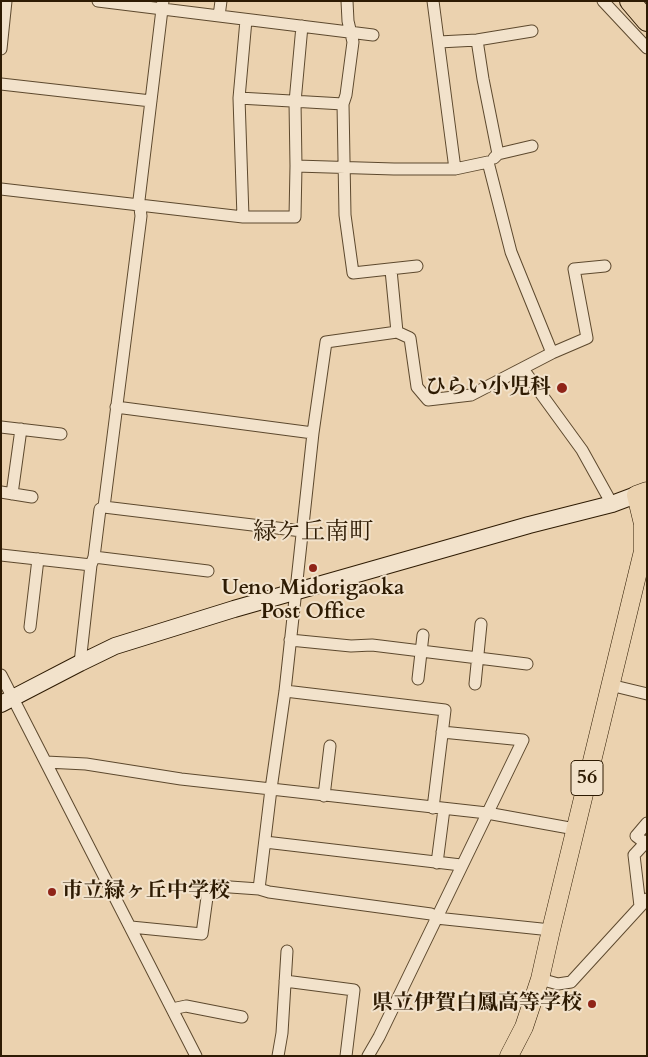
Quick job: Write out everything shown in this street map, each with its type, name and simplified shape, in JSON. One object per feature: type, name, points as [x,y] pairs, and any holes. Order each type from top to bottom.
[{"type":"highway","points":[[630,1],[647,20]]},
{"type":"highway","points":[[643,1],[647,5]]},
{"type":"main road","name":"56","points":[[509,1056],[524,1027],[540,979],[550,930],[643,551],[641,493]]},
{"type":"street","points":[[1,49],[6,1]]},
{"type":"street","points":[[98,1],[163,5],[246,20],[352,31],[373,35]]},
{"type":"street","points":[[219,16],[221,1]]},
{"type":"street","points":[[347,1],[348,21],[352,31],[353,42],[346,95],[343,104],[343,168],[345,216],[353,273],[417,266]]},
{"type":"street","points":[[433,1],[455,169]]},
{"type":"street","points":[[603,1],[647,48]]},
{"type":"street","points":[[80,662],[100,509],[104,507],[141,216],[140,205],[163,5]]},
{"type":"street","points":[[243,217],[240,98],[246,20]]},
{"type":"street","points":[[1,189],[243,217],[295,217],[295,102],[302,26]]},
{"type":"street","points":[[439,42],[478,40],[532,31]]},
{"type":"street","points":[[478,40],[483,79],[498,154]]},
{"type":"street","points":[[1,84],[151,101]]},
{"type":"street","points":[[240,98],[343,104]]},
{"type":"street","points":[[296,166],[455,169],[488,162],[498,154],[532,146]]},
{"type":"street","points":[[488,162],[511,252],[552,353]]},
{"type":"street","points":[[259,889],[285,691],[313,433],[326,342],[397,332],[410,338],[417,387],[428,400],[471,395],[552,353],[587,338],[574,269],[605,266]]},
{"type":"street","points":[[391,270],[397,332]]},
{"type":"street","points":[[523,369],[582,450],[612,504]]},
{"type":"street","points":[[116,408],[313,433]]},
{"type":"street","points":[[1,427],[62,434]]},
{"type":"street","points":[[21,429],[7,493],[32,497]]},
{"type":"street","points":[[7,701],[80,662],[115,646],[148,635],[296,592],[428,549],[612,504],[641,493]]},
{"type":"street","points":[[104,507],[302,531]]},
{"type":"street","points":[[1,555],[208,571]]},
{"type":"street","points":[[30,627],[38,559]]},
{"type":"street","points":[[475,684],[481,624]]},
{"type":"street","points":[[418,679],[423,635]]},
{"type":"street","points":[[290,640],[351,646],[372,645],[527,664]]},
{"type":"street","points":[[1,675],[7,701],[46,762],[196,1056]]},
{"type":"street","points":[[610,685],[647,694]]},
{"type":"street","points":[[285,691],[445,710],[442,732],[437,863]]},
{"type":"street","points":[[368,1056],[379,1037],[523,740],[442,732]]},
{"type":"street","points":[[324,796],[330,746]]},
{"type":"street","points":[[46,762],[86,764],[181,779],[487,813],[575,829]]},
{"type":"street","points":[[540,979],[558,984],[571,982],[644,903],[634,855],[646,842],[636,836],[647,822]]},
{"type":"street","points":[[265,842],[461,865]]},
{"type":"street","points":[[130,927],[202,934],[208,890],[216,886],[259,889],[269,892],[431,914],[436,918],[550,930]]},
{"type":"street","points":[[278,1056],[282,1033],[287,951]]},
{"type":"street","points":[[285,981],[354,990],[346,1056]]},
{"type":"street","points":[[172,1008],[186,1006],[242,1017]]},
{"type":"place","name":"ひらい小児科","points":[[562,388]]},
{"type":"place","name":"Ueno Midorigaoka Post Office","points":[[313,568]]},
{"type":"place","name":"市立緑ヶ丘中学校","points":[[52,892]]},
{"type":"place","name":"県立伊賀白鳳高等学校","points":[[592,1004]]},
{"type":"district","name":"緑ケ丘南町","points":[[313,533]]}]
